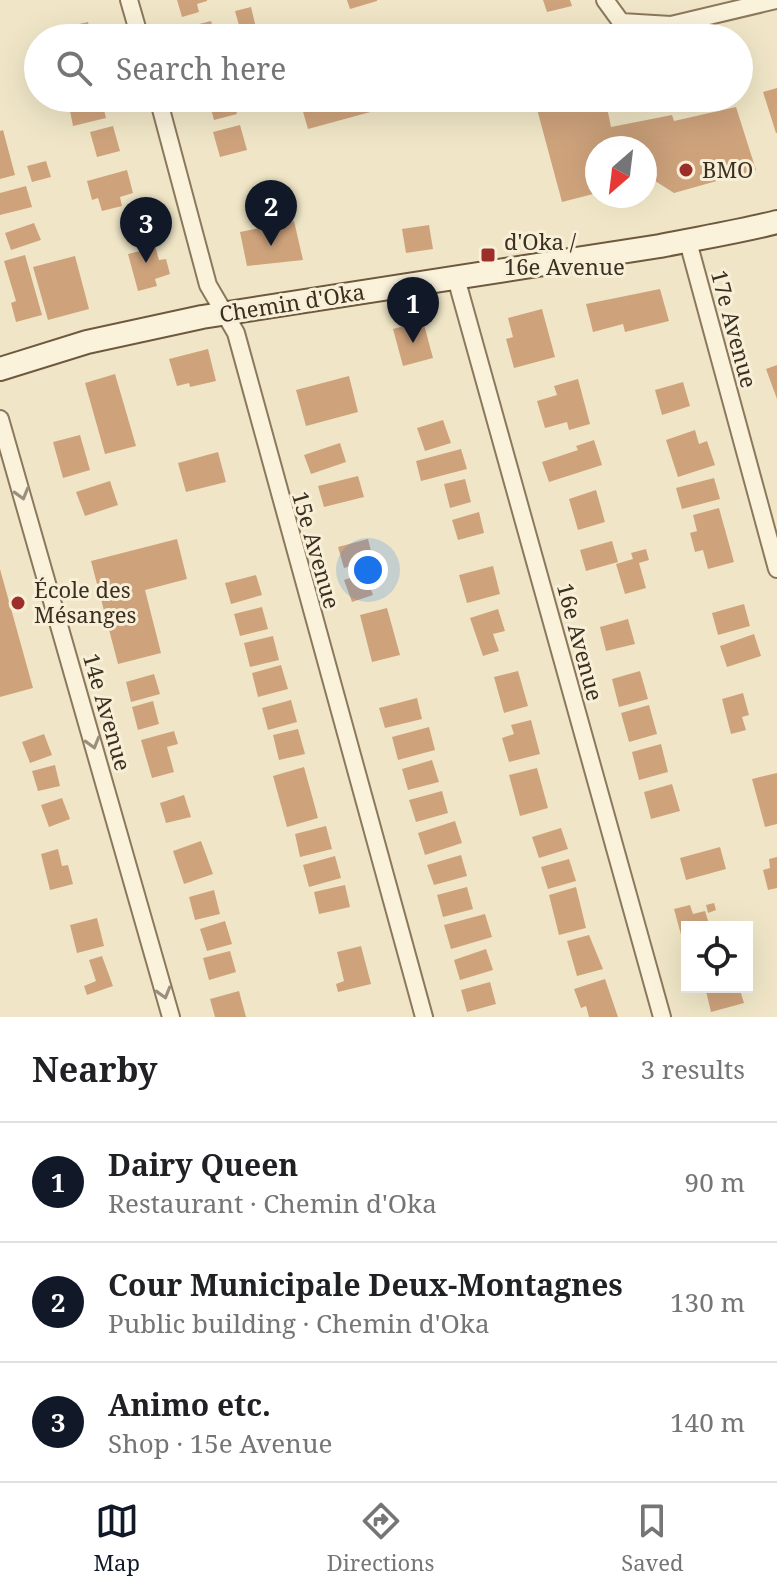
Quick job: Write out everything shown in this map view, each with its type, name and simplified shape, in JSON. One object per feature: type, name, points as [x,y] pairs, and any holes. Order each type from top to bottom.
[{"type":"main road","name":"Chemin d'Oka","points":[[0,369],[123,333],[225,313],[660,246],[687,238],[708,238],[777,222]]},
{"type":"street","points":[[129,0],[136,24]]},
{"type":"street","points":[[605,0],[621,22],[654,24]]},
{"type":"street","points":[[675,24],[776,0]]},
{"type":"street","name":"15e Avenue","points":[[162,112],[208,285],[236,333],[424,1017]]},
{"type":"street","name":"17e Avenue","points":[[687,238],[777,569]]},
{"type":"street","name":"16e Avenue","points":[[456,278],[662,1017]]},
{"type":"street","name":"14e Avenue","points":[[0,419],[171,1017]]},
{"type":"building","points":[[177,0],[207,1],[197,4],[199,12],[182,17]]},
{"type":"building","points":[[347,0],[377,0],[377,1],[350,9]]},
{"type":"building","points":[[543,0],[570,0],[572,6],[547,12]]},
{"type":"building","points":[[251,7],[255,24],[239,24],[235,11]]},
{"type":"building","points":[[777,88],[777,133],[776,133],[763,92]]},
{"type":"building","points":[[70,112],[104,112],[106,118],[73,126]]},
{"type":"building","points":[[212,112],[236,112],[237,114],[214,120]]},
{"type":"building","points":[[303,112],[370,112],[308,129]]},
{"type":"building","points":[[538,112],[608,112],[611,127],[672,115],[674,121],[714,112],[738,112],[756,170],[674,193],[657,182],[657,136],[585,136],[585,196],[562,202]]},
{"type":"building","points":[[240,125],[247,150],[220,157],[213,132]]},
{"type":"building","points":[[113,126],[120,151],[97,157],[90,132]]},
{"type":"building","points":[[3,130],[15,175],[0,179],[0,131]]},
{"type":"building","points":[[46,161],[51,177],[32,182],[27,166]]},
{"type":"building","points":[[127,170],[133,193],[120,197],[122,206],[102,211],[98,198],[92,200],[87,181]]},
{"type":"building","points":[[26,186],[32,207],[0,215],[0,193]]},
{"type":"building","points":[[294,221],[303,260],[247,266],[240,232]]},
{"type":"building","points":[[34,223],[41,240],[11,250],[5,233]]},
{"type":"building","points":[[429,225],[433,249],[406,253],[402,229]]},
{"type":"building","points":[[153,239],[159,260],[166,259],[170,274],[155,279],[157,286],[138,291],[128,254],[140,251],[138,243]]},
{"type":"building","points":[[25,255],[42,315],[16,322],[11,303],[16,301],[4,261]]},
{"type":"building","points":[[75,256],[89,309],[48,320],[33,267]]},
{"type":"building","points":[[660,289],[669,321],[625,332],[623,324],[593,332],[586,304]]},
{"type":"building","points":[[542,309],[555,357],[514,368],[506,339],[513,337],[508,318]]},
{"type":"building","points":[[423,321],[433,358],[403,366],[393,329]]},
{"type":"building","points":[[208,349],[216,381],[190,387],[189,383],[177,386],[169,359]]},
{"type":"building","points":[[777,365],[777,399],[766,369]]},
{"type":"building","points":[[115,374],[136,446],[105,454],[85,383]]},
{"type":"building","points":[[349,376],[358,412],[306,426],[296,390]]},
{"type":"building","points":[[578,379],[590,424],[569,430],[567,422],[545,428],[537,401],[557,395],[554,386]]},
{"type":"building","points":[[683,382],[690,406],[662,415],[655,390]]},
{"type":"building","points":[[443,420],[451,443],[425,451],[417,428]]},
{"type":"building","points":[[695,430],[699,444],[707,441],[715,465],[678,477],[666,440]]},
{"type":"building","points":[[80,435],[90,470],[63,478],[53,442]]},
{"type":"building","points":[[594,440],[602,465],[549,482],[542,462],[578,450],[576,446]]},
{"type":"building","points":[[340,443],[346,462],[311,474],[304,455]]},
{"type":"building","points":[[461,449],[467,469],[421,481],[416,461]]},
{"type":"building","points":[[218,452],[226,482],[186,492],[178,463]]},
{"type":"building","points":[[358,476],[364,497],[324,507],[318,486]]},
{"type":"building","points":[[714,478],[720,499],[682,509],[676,488]]},
{"type":"building","points":[[465,479],[471,502],[450,508],[444,484]]},
{"type":"building","points":[[110,481],[118,505],[85,516],[76,492]]},
{"type":"building","points":[[596,490],[605,522],[578,530],[569,499]]},
{"type":"building","points":[[719,508],[734,562],[708,569],[703,550],[695,552],[690,533],[697,531],[693,515]]},
{"type":"building","points":[[479,512],[484,533],[458,540],[452,520]]},
{"type":"building","points":[[177,539],[187,579],[145,590],[161,653],[118,664],[91,561]]},
{"type":"building","points":[[368,539],[373,560],[344,568],[338,547]]},
{"type":"building","points":[[612,541],[618,562],[586,571],[580,550]]},
{"type":"building","points":[[646,549],[649,560],[639,563],[646,588],[625,594],[616,564],[633,559],[631,553]]},
{"type":"building","points":[[493,566],[500,594],[467,603],[459,575]]},
{"type":"building","points":[[0,569],[33,688],[0,697]]},
{"type":"building","points":[[365,573],[373,595],[352,602],[344,580]]},
{"type":"building","points":[[256,575],[262,595],[231,604],[225,583]]},
{"type":"building","points":[[744,604],[750,626],[718,635],[712,613]]},
{"type":"building","points":[[262,607],[268,629],[240,636],[234,614]]},
{"type":"building","points":[[387,608],[400,655],[372,662],[360,615]]},
{"type":"building","points":[[498,609],[505,631],[493,634],[499,651],[483,656],[470,618]]},
{"type":"building","points":[[628,619],[635,644],[606,651],[600,627]]},
{"type":"building","points":[[754,634],[761,656],[727,667],[720,646]]},
{"type":"building","points":[[273,636],[279,660],[250,667],[244,643]]},
{"type":"building","points":[[281,665],[288,689],[258,697],[252,673]]},
{"type":"building","points":[[518,671],[528,706],[504,713],[494,677]]},
{"type":"building","points":[[640,671],[648,699],[619,707],[612,679]]},
{"type":"building","points":[[154,674],[160,694],[131,702],[126,682]]},
{"type":"building","points":[[743,693],[749,715],[742,717],[746,730],[731,734],[722,699]]},
{"type":"building","points":[[417,698],[422,719],[385,728],[379,708]]},
{"type":"building","points":[[291,700],[297,722],[268,730],[262,708]]},
{"type":"building","points":[[153,701],[159,724],[138,730],[132,707]]},
{"type":"building","points":[[649,705],[657,734],[629,742],[621,713]]},
{"type":"building","points":[[531,720],[540,754],[509,762],[502,738],[514,734],[511,725]]},
{"type":"building","points":[[429,727],[435,750],[398,760],[392,737]]},
{"type":"building","points":[[298,729],[305,754],[279,760],[273,735]]},
{"type":"building","points":[[174,731],[178,744],[167,747],[174,772],[152,778],[141,740]]},
{"type":"building","points":[[44,734],[52,755],[30,763],[22,742]]},
{"type":"building","points":[[661,744],[668,772],[639,780],[632,752]]},
{"type":"building","points":[[432,760],[439,782],[408,790],[402,769]]},
{"type":"building","points":[[55,765],[60,786],[38,791],[32,771]]},
{"type":"building","points":[[304,767],[318,818],[287,827],[273,776]]},
{"type":"building","points":[[537,768],[548,808],[520,816],[509,775]]},
{"type":"building","points":[[777,773],[777,824],[765,827],[752,779]]},
{"type":"building","points":[[672,784],[680,811],[651,819],[644,792]]},
{"type":"building","points":[[442,791],[448,813],[416,822],[409,800]]},
{"type":"building","points":[[184,795],[191,817],[166,823],[160,803]]},
{"type":"building","points":[[62,798],[70,819],[49,827],[41,805]]},
{"type":"building","points":[[455,821],[462,843],[425,855],[418,833]]},
{"type":"building","points":[[326,826],[332,849],[300,857],[295,834]]},
{"type":"building","points":[[561,828],[568,849],[539,858],[532,837]]},
{"type":"building","points":[[201,841],[213,874],[184,884],[173,851]]},
{"type":"building","points":[[720,847],[726,869],[686,880],[680,858]]},
{"type":"building","points":[[58,849],[62,866],[68,865],[73,884],[50,890],[41,854]]},
{"type":"building","points":[[461,855],[467,876],[434,885],[427,865]]},
{"type":"building","points":[[335,856],[341,878],[309,887],[303,865]]},
{"type":"building","points":[[777,857],[777,888],[768,890],[763,870],[770,868],[769,859]]},
{"type":"building","points":[[569,859],[576,881],[548,889],[541,867]]},
{"type":"building","points":[[345,885],[350,907],[319,914],[314,892]]},
{"type":"building","points":[[467,887],[473,909],[443,917],[437,895]]},
{"type":"building","points":[[576,887],[586,928],[559,935],[549,895]]},
{"type":"building","points":[[214,890],[220,914],[195,920],[189,897]]},
{"type":"building","points":[[714,903],[716,910],[708,913],[706,905]]},
{"type":"building","points":[[690,905],[693,914],[705,911],[708,921],[681,921],[681,935],[674,909]]},
{"type":"building","points":[[485,914],[492,937],[451,949],[444,925]]},
{"type":"building","points":[[97,918],[104,946],[77,953],[70,925]]},
{"type":"building","points":[[225,921],[232,944],[207,951],[200,929]]},
{"type":"building","points":[[589,935],[603,969],[577,976],[567,941]]},
{"type":"building","points":[[361,946],[371,984],[338,992],[336,984],[344,981],[337,952]]},
{"type":"building","points":[[486,949],[493,970],[460,980],[454,960]]},
{"type":"building","points":[[230,951],[236,972],[209,980],[203,958]]},
{"type":"building","points":[[102,956],[113,986],[87,995],[84,986],[96,981],[89,960]]},
{"type":"building","points":[[605,979],[618,1017],[589,1017],[586,1006],[581,1008],[574,989]]},
{"type":"building","points":[[490,982],[496,1004],[467,1012],[461,990]]},
{"type":"building","points":[[239,991],[246,1017],[215,1017],[210,999]]},
{"type":"building","points":[[706,993],[741,993],[744,1003],[711,1012]]},
{"type":"place","name":"BMO","points":[[686,170]]},
{"type":"place","name":"Cour Municipale Deux-Montagnes","points":[[271,246]]},
{"type":"place","name":"d'Oka / 16e Avenue","points":[[488,255]]},
{"type":"place","name":"Animo etc.","points":[[146,263]]},
{"type":"place","name":"Dairy Queen","points":[[413,343]]},
{"type":"place","name":"École des Mésanges","points":[[18,603]]}]
